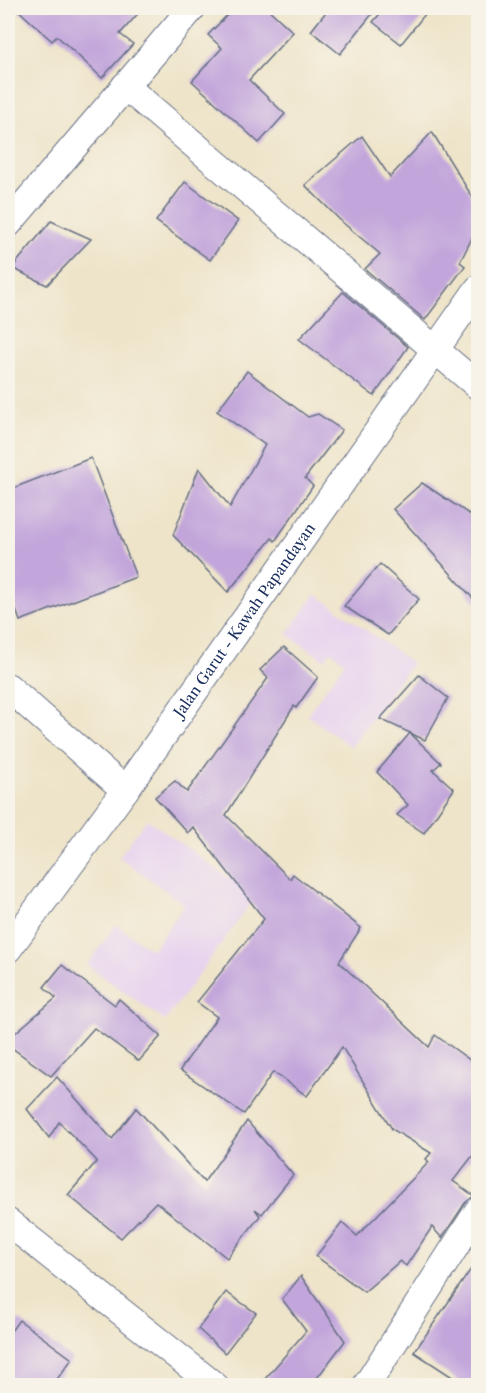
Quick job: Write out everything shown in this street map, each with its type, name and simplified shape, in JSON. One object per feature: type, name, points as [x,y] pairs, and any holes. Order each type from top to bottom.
[{"type":"street","points":[[8,224],[192,8]]},
{"type":"street","points":[[125,86],[478,386]]},
{"type":"street","name":"Jalan Garut - Kawah Papandayan","points":[[8,949],[124,790],[478,289]]},
{"type":"street","points":[[8,687],[124,790]]},
{"type":"street","points":[[366,1386],[478,1211]]},
{"type":"street","points":[[8,1221],[215,1386]]},
{"type":"shaded area","points":[[316,594],[412,663],[351,747],[307,715],[345,662],[331,651],[324,660],[287,634]]},
{"type":"shaded area","points":[[147,819],[255,897],[165,1021],[87,965],[116,925],[152,950],[185,905],[119,857]]},
{"type":"building","points":[[16,8],[143,8],[120,34],[133,44],[102,78],[57,36],[52,41]]},
{"type":"building","points":[[234,8],[267,8],[293,32],[249,80],[285,114],[259,143],[192,81],[222,48],[208,35]]},
{"type":"building","points":[[329,8],[377,8],[340,54],[311,31]]},
{"type":"building","points":[[385,8],[430,8],[401,44],[373,22]]},
{"type":"building","points":[[432,132],[478,206],[478,226],[460,262],[465,266],[425,320],[365,269],[380,254],[342,222],[305,185],[362,136],[390,177]]},
{"type":"building","points":[[185,182],[238,221],[210,260],[156,221]]},
{"type":"building","points":[[51,221],[91,239],[47,285],[12,268]]},
{"type":"building","points":[[343,292],[408,347],[374,396],[299,339]]},
{"type":"building","points":[[247,371],[308,417],[318,414],[342,430],[305,478],[313,486],[275,541],[272,538],[228,592],[173,535],[199,468],[230,507],[265,445],[217,411]]},
{"type":"building","points":[[91,458],[136,577],[20,621],[8,587],[8,490]]},
{"type":"building","points":[[422,483],[478,520],[478,604],[393,509]]},
{"type":"building","points":[[380,564],[419,599],[388,635],[344,606]]},
{"type":"building","points":[[284,647],[318,677],[296,708],[294,706],[226,815],[290,879],[293,874],[361,928],[339,962],[429,1047],[435,1035],[478,1066],[478,1149],[453,1181],[474,1196],[465,1203],[442,1238],[432,1227],[406,1266],[400,1261],[364,1292],[316,1256],[342,1223],[357,1236],[429,1162],[426,1159],[431,1153],[392,1129],[342,1047],[307,1096],[273,1072],[244,1114],[180,1070],[217,1017],[197,1002],[264,919],[193,827],[188,833],[155,797],[175,781],[187,792],[268,678],[260,670]]},
{"type":"building","points":[[419,675],[448,698],[425,740],[380,719]]},
{"type":"building","points":[[410,733],[441,763],[433,770],[454,789],[424,833],[397,815],[408,805],[377,772]]},
{"type":"building","points":[[62,965],[115,1005],[119,999],[161,1036],[139,1061],[94,1028],[51,1076],[8,1045],[8,1039],[56,998],[44,987]]},
{"type":"building","points":[[57,1077],[112,1139],[136,1108],[204,1182],[247,1121],[293,1175],[262,1214],[255,1209],[260,1216],[227,1258],[156,1202],[121,1238],[68,1195],[97,1161],[59,1122],[49,1138],[27,1109]]},
{"type":"building","points":[[478,1259],[478,1386],[466,1386],[414,1352]]},
{"type":"building","points":[[301,1276],[345,1341],[311,1386],[259,1386],[306,1331],[282,1299]]},
{"type":"building","points":[[226,1292],[256,1313],[225,1353],[198,1329]]},
{"type":"building","points":[[19,1320],[72,1359],[52,1386],[8,1386],[8,1335]]}]
